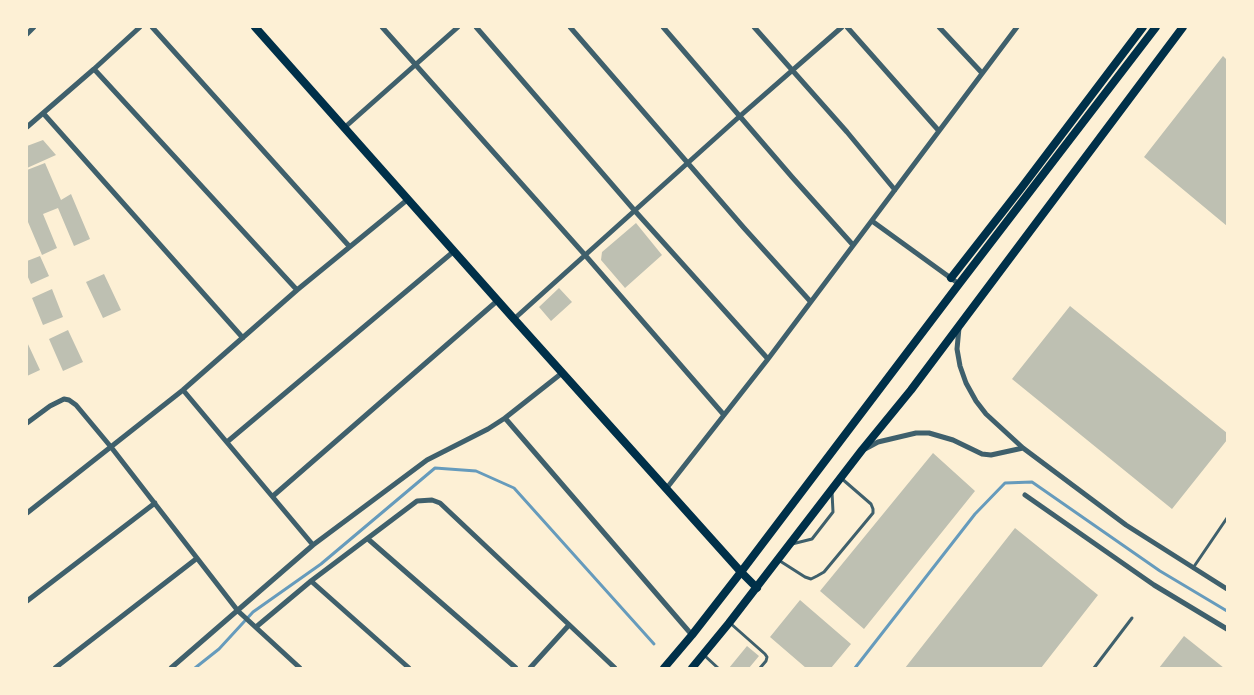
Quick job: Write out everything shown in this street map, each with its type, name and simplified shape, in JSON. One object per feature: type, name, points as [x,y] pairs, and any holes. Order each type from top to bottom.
[{"type":"main road","points":[[255,27],[453,252],[757,588]]},
{"type":"main road","points":[[951,278],[1143,27]]},
{"type":"main road","points":[[664,668],[741,572],[1156,27]]},
{"type":"main road","points":[[692,668],[911,390],[1183,27]]},
{"type":"street","points":[[27,33],[34,27]]},
{"type":"street","points":[[27,127],[140,27]]},
{"type":"street","points":[[152,27],[350,246]]},
{"type":"street","points":[[382,27],[724,415]]},
{"type":"street","points":[[344,128],[458,27]]},
{"type":"street","points":[[476,27],[635,211],[768,359]]},
{"type":"street","points":[[570,27],[810,301]]},
{"type":"street","points":[[663,27],[853,245]]},
{"type":"street","points":[[754,27],[895,190]]},
{"type":"street","points":[[514,320],[842,27]]},
{"type":"street","points":[[848,27],[939,131]]},
{"type":"street","points":[[939,27],[982,73]]},
{"type":"street","points":[[666,489],[768,359],[1017,27]]},
{"type":"street","points":[[94,69],[297,290]]},
{"type":"street","points":[[43,113],[243,338]]},
{"type":"street","points":[[27,513],[183,390],[297,290],[407,200]]},
{"type":"street","points":[[872,221],[959,284]]},
{"type":"street","points":[[227,442],[453,252]]},
{"type":"street","points":[[273,496],[497,301]]},
{"type":"street","points":[[959,326],[957,349],[960,366],[966,383],[986,414],[1023,448],[1126,525],[1227,589]]},
{"type":"street","points":[[171,668],[239,612],[313,545],[427,460],[488,429],[562,373]]},
{"type":"street","points":[[183,390],[313,545]]},
{"type":"street","points":[[28,422],[64,399],[76,405],[239,612],[300,668]]},
{"type":"street","points":[[505,418],[692,634]]},
{"type":"street","points":[[862,450],[878,442],[916,433],[953,440],[991,455],[1023,448]]},
{"type":"street","points":[[1025,495],[1154,585],[1227,629]]},
{"type":"street","points":[[254,626],[417,501],[432,500],[440,503],[615,668]]},
{"type":"street","points":[[27,602],[154,502]]},
{"type":"street","points":[[368,539],[516,668]]},
{"type":"street","points":[[55,668],[196,559]]},
{"type":"street","points":[[311,581],[409,668]]},
{"type":"street","points":[[530,668],[569,625]]},
{"type":"lane","points":[[778,560],[811,579],[824,572],[873,513],[871,504],[841,478]]},
{"type":"lane","points":[[790,544],[812,539],[833,512],[832,490]]},
{"type":"lane","points":[[1193,568],[1227,518]]},
{"type":"lane","points":[[1094,668],[1132,618]]},
{"type":"lane","points":[[729,623],[765,654],[766,661],[760,668]]},
{"type":"lane","points":[[704,655],[718,668]]},
{"type":"building","points":[[1223,56],[1227,60],[1227,226],[1144,157]]},
{"type":"building","points":[[43,140],[56,155],[27,168],[27,146]]},
{"type":"building","points":[[45,163],[61,200],[71,194],[90,239],[74,246],[58,208],[43,214],[57,248],[42,255],[27,223],[27,170]]},
{"type":"building","points":[[636,223],[662,255],[625,288],[601,260],[602,252]]},
{"type":"building","points":[[40,256],[49,276],[31,284],[27,275],[27,261]]},
{"type":"building","points":[[104,274],[121,310],[103,318],[86,282]]},
{"type":"building","points":[[559,288],[572,302],[551,321],[539,307]]},
{"type":"building","points":[[52,289],[63,317],[43,325],[32,298]]},
{"type":"building","points":[[1070,306],[1227,433],[1227,440],[1172,509],[1012,379]]},
{"type":"building","points":[[68,330],[83,362],[63,371],[49,339]]},
{"type":"building","points":[[27,342],[40,370],[27,376]]},
{"type":"building","points":[[933,453],[975,491],[864,629],[820,591]]},
{"type":"building","points":[[1015,528],[1098,595],[1041,668],[905,668]]},
{"type":"building","points":[[800,600],[851,644],[831,668],[806,668],[770,637]]},
{"type":"building","points":[[1184,636],[1224,668],[1159,668]]},
{"type":"building","points":[[747,646],[759,656],[749,668],[729,668]]},
{"type":"waterway","points":[[195,668],[219,649],[253,612],[321,564],[435,468],[476,471],[514,488],[654,644]]},
{"type":"waterway","points":[[855,668],[975,514],[1005,483],[1032,482],[1160,571],[1227,611]]}]
